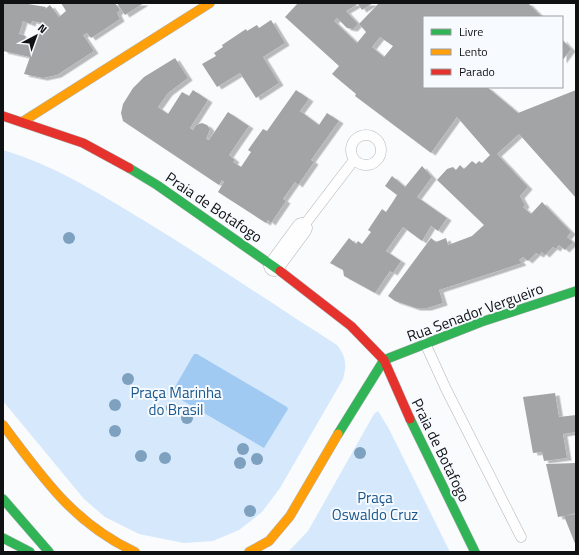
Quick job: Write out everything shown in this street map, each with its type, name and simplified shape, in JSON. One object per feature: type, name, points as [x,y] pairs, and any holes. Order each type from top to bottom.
[{"type":"main road","points":[[22,122],[210,3]]},
{"type":"main road","name":"Praia de Botafogo","points":[[3,116],[83,143],[157,184],[274,266],[351,326],[384,360],[410,419],[475,552]]},
{"type":"main road","name":"Rua Senador Vergueiro","points":[[384,360],[481,322],[576,291]]},
{"type":"main road","points":[[249,552],[269,541],[290,516],[384,360]]},
{"type":"main road","points":[[3,425],[57,495]]},
{"type":"main road","points":[[17,460],[57,495],[78,517],[106,538],[136,552]]},
{"type":"main road","points":[[3,499],[49,552]]},
{"type":"main road","points":[[3,538],[30,552]]},
{"type":"street","points":[[274,266],[302,228]]},
{"type":"lane","points":[[302,228],[354,160]]},
{"type":"lane","points":[[425,343],[446,389],[521,537]]},
{"type":"green space","name":"Praça Marinha do Brasil","points":[[3,150],[40,163],[75,180],[109,200],[168,235],[337,345],[340,349],[345,361],[343,379],[280,488],[262,512],[239,530],[213,541],[184,543],[139,534],[105,517],[84,499],[3,401]]},
{"type":"green space","name":"Praça Oswaldo Cruz","points":[[378,411],[389,429],[450,552],[288,552],[308,531],[374,414]]},
{"type":"water","points":[[194,354],[197,354],[287,407],[288,409],[264,448],[173,395],[172,392]]},
{"type":"building","points":[[3,3],[22,3],[46,7],[45,9],[50,5],[59,17],[66,11],[61,3],[115,3],[120,10],[117,13],[120,19],[91,38],[87,33],[83,35],[94,51],[57,75],[43,78],[24,74],[30,57],[3,51]],"holes":[[[23,21],[31,24],[32,21],[41,23],[34,43],[24,41],[26,36],[19,34]]]},
{"type":"building","points":[[117,3],[144,3],[125,15]]},
{"type":"building","points":[[298,3],[373,3],[362,10],[358,4],[346,11],[358,24],[353,29],[347,28],[337,18],[334,21],[357,43],[366,32],[359,24],[379,3],[528,3],[541,16],[423,16],[423,88],[488,88],[518,113],[576,90],[576,198],[519,134],[497,154],[528,187],[520,196],[525,205],[523,207],[531,214],[542,202],[571,232],[567,237],[573,242],[565,250],[559,245],[556,249],[553,247],[545,255],[542,252],[539,255],[536,253],[528,261],[523,257],[519,260],[522,263],[439,290],[443,303],[427,308],[416,308],[395,301],[388,296],[431,238],[436,242],[446,238],[448,245],[472,236],[484,225],[437,180],[447,169],[453,167],[456,170],[460,165],[464,169],[472,161],[476,164],[479,161],[482,163],[490,155],[457,117],[431,153],[355,96],[356,94],[332,74],[339,66],[285,17]],"holes":[[[380,37],[393,46],[384,57],[372,47]]]},
{"type":"building","points":[[271,20],[285,43],[263,57],[279,83],[256,98],[240,73],[217,87],[202,64],[216,56],[214,53],[223,47],[222,45],[246,29],[247,31],[257,25],[259,28]]},
{"type":"building","points":[[563,40],[571,49],[563,60]]},
{"type":"building","points":[[175,58],[188,78],[168,93],[158,107],[168,114],[182,92],[189,96],[193,90],[208,100],[190,128],[193,130],[196,125],[202,123],[207,125],[210,129],[206,139],[209,140],[228,112],[249,126],[229,155],[235,160],[233,162],[241,167],[251,152],[248,150],[263,129],[267,131],[296,90],[309,99],[300,111],[319,125],[327,113],[339,121],[311,160],[314,162],[298,185],[295,182],[283,199],[286,201],[271,223],[268,220],[266,223],[218,192],[224,182],[222,180],[219,185],[123,121],[121,113],[123,104],[133,88],[144,77]]},
{"type":"building","points":[[422,166],[432,177],[417,197],[447,218],[438,231],[431,226],[422,241],[403,227],[386,251],[401,261],[393,273],[390,271],[375,293],[344,276],[343,270],[330,263],[349,238],[356,244],[358,241],[362,244],[371,232],[368,230],[382,209],[386,212],[397,195],[385,186],[392,176],[405,187]]},
{"type":"building","points":[[555,393],[559,417],[576,415],[576,432],[563,434],[567,458],[544,461],[542,452],[533,453],[523,397]]},
{"type":"building","points":[[576,463],[576,513],[558,517],[546,464]]},
{"type":"building","points":[[576,514],[576,546],[564,516]]},
{"type":"traffic: fast","points":[[129,168],[157,185],[280,271]]},
{"type":"traffic: fast","points":[[384,360],[481,322],[576,291]]},
{"type":"traffic: fast","points":[[338,434],[384,360]]},
{"type":"traffic: fast","points":[[410,419],[475,552]]},
{"type":"traffic: fast","points":[[3,499],[49,552]]},
{"type":"traffic: fast","points":[[3,538],[30,552]]},
{"type":"traffic: slow","points":[[22,122],[210,3]]},
{"type":"traffic: slow","points":[[3,425],[61,498],[94,527],[113,540],[135,552]]},
{"type":"traffic: slow","points":[[249,552],[269,541],[290,516],[338,434]]},
{"type":"traffic: jam","points":[[3,116],[83,143],[129,168]]},
{"type":"traffic: jam","points":[[280,271],[351,326],[384,360],[410,419]]}]
